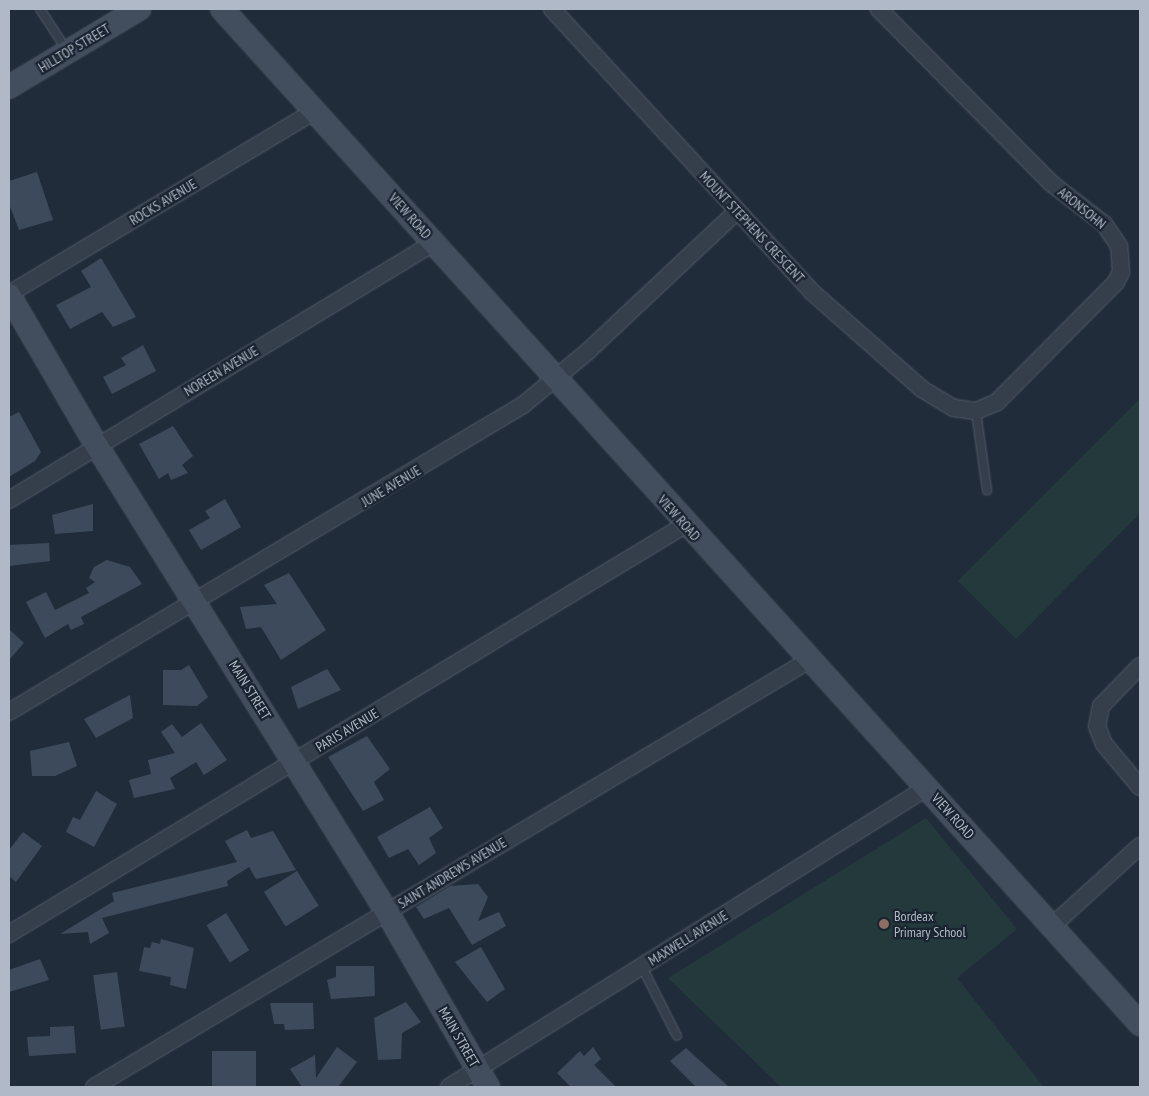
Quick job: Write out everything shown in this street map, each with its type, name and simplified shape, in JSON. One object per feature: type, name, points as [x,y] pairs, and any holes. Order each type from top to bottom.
[{"type":"street","name":"VIEW ROAD","points":[[222,9],[316,110],[685,525],[811,658],[1140,1024]]},
{"type":"street","name":"MOUNT STEPHENS CRESCENT","points":[[552,9],[812,292],[889,362],[944,403],[976,412]]},
{"type":"street","name":"ARONSOHN","points":[[880,9],[1050,183],[1104,224],[1119,246],[1121,272],[1116,282],[997,402],[976,412]]},
{"type":"street","name":"HILLTOP STREET","points":[[9,87],[68,51],[126,12]]},
{"type":"street","name":"ROCKS AVENUE","points":[[9,295],[316,110]]},
{"type":"street","name":"JUNE AVENUE","points":[[9,712],[194,600],[400,480],[556,379],[737,211]]},
{"type":"street","name":"NOREEN AVENUE","points":[[9,500],[434,243]]},
{"type":"street","name":"MAIN STREET","points":[[9,295],[97,446],[387,912],[483,1079]]},
{"type":"street","name":"PARIS AVENUE","points":[[9,934],[685,525]]},
{"type":"street","name":"SAINT ANDREWS AVENUE","points":[[94,1087],[811,658]]},
{"type":"street","points":[[1140,666],[1101,706],[1096,726],[1104,744],[1140,787]]},
{"type":"street","name":"MAXWELL AVENUE","points":[[449,1087],[483,1079],[642,967],[928,787]]},
{"type":"street","points":[[1052,926],[1140,846]]},
{"type":"lane","points":[[40,9],[68,51]]},
{"type":"lane","points":[[976,412],[987,490]]},
{"type":"lane","points":[[642,967],[677,1036]]},
{"type":"green space","points":[[1140,399],[1140,513],[1016,639],[958,581]]},
{"type":"green space","points":[[926,818],[1017,929],[957,978],[1044,1087],[781,1087],[668,978]]},
{"type":"building","points":[[37,172],[53,220],[19,230],[9,204],[9,181]]},
{"type":"building","points":[[101,258],[136,317],[113,327],[102,312],[70,329],[56,305],[91,287],[81,271]]},
{"type":"building","points":[[143,345],[156,371],[112,394],[103,377],[126,365],[121,358]]},
{"type":"building","points":[[19,412],[41,452],[35,461],[9,477],[9,417]]},
{"type":"building","points":[[173,426],[193,456],[182,465],[188,473],[171,480],[168,473],[159,479],[139,444]]},
{"type":"building","points":[[225,499],[241,527],[201,550],[189,530],[210,518],[205,511]]},
{"type":"building","points":[[93,504],[93,531],[55,534],[52,515]]},
{"type":"building","points":[[49,543],[50,561],[9,566],[9,545]]},
{"type":"building","points":[[107,560],[130,567],[142,584],[81,617],[84,624],[71,630],[68,624],[45,638],[26,602],[46,592],[55,610],[89,593],[86,588],[95,582],[89,578],[94,567]]},
{"type":"building","points":[[289,573],[326,630],[281,660],[261,627],[246,629],[240,607],[277,604],[264,585]]},
{"type":"building","points":[[9,629],[24,643],[9,660]]},
{"type":"building","points":[[189,665],[208,697],[197,706],[163,705],[163,670],[181,670]]},
{"type":"building","points":[[327,669],[341,690],[298,709],[291,687]]},
{"type":"building","points":[[130,695],[133,718],[96,738],[84,719]]},
{"type":"building","points":[[201,723],[227,760],[204,775],[196,762],[170,778],[175,789],[134,798],[129,780],[151,774],[148,760],[175,753],[161,732],[172,724],[182,737]]},
{"type":"building","points":[[367,736],[390,769],[374,782],[384,800],[363,811],[328,757]]},
{"type":"building","points":[[69,742],[77,766],[55,776],[32,776],[30,751]]},
{"type":"building","points":[[96,791],[117,804],[94,847],[66,832],[73,817],[80,820]]},
{"type":"building","points":[[430,807],[443,828],[429,838],[436,853],[419,865],[408,849],[389,858],[377,837]]},
{"type":"building","points":[[247,830],[251,838],[273,831],[296,870],[256,879],[249,867],[227,881],[228,886],[102,918],[109,933],[90,944],[88,932],[60,934],[114,901],[112,893],[237,862],[225,841]]},
{"type":"building","points":[[23,832],[42,846],[16,882],[9,876],[9,850]]},
{"type":"building","points":[[297,871],[319,906],[286,926],[264,892]]},
{"type":"building","points":[[478,884],[488,897],[478,921],[499,912],[506,926],[472,945],[449,908],[424,919],[416,907],[450,886]]},
{"type":"building","points":[[226,913],[249,950],[230,963],[206,925]]},
{"type":"building","points":[[161,939],[194,948],[186,989],[170,985],[171,977],[139,971],[144,947],[150,948],[152,942],[160,944]]},
{"type":"building","points":[[481,947],[505,989],[487,1002],[455,962]]},
{"type":"building","points":[[40,959],[49,980],[9,992],[9,970]]},
{"type":"building","points":[[336,966],[374,966],[375,996],[331,999],[327,980],[336,977]]},
{"type":"building","points":[[117,972],[125,1026],[101,1030],[93,975]]},
{"type":"building","points":[[406,1002],[421,1022],[402,1033],[401,1059],[378,1060],[374,1018]]},
{"type":"building","points":[[270,1003],[313,1003],[314,1029],[285,1030],[284,1024],[274,1024]]},
{"type":"building","points":[[74,1026],[76,1053],[29,1056],[27,1037],[50,1036],[50,1027]]},
{"type":"building","points":[[337,1047],[357,1062],[338,1087],[302,1087],[290,1069],[315,1055],[316,1078]]},
{"type":"building","points":[[593,1047],[601,1059],[594,1065],[616,1087],[571,1087],[557,1073],[580,1051],[584,1056]]},
{"type":"building","points":[[686,1048],[729,1087],[696,1087],[670,1061]]},
{"type":"building","points":[[212,1051],[256,1051],[256,1087],[212,1087]]},
{"type":"place","name":"Bordeax Primary School","points":[[884,924]]}]
